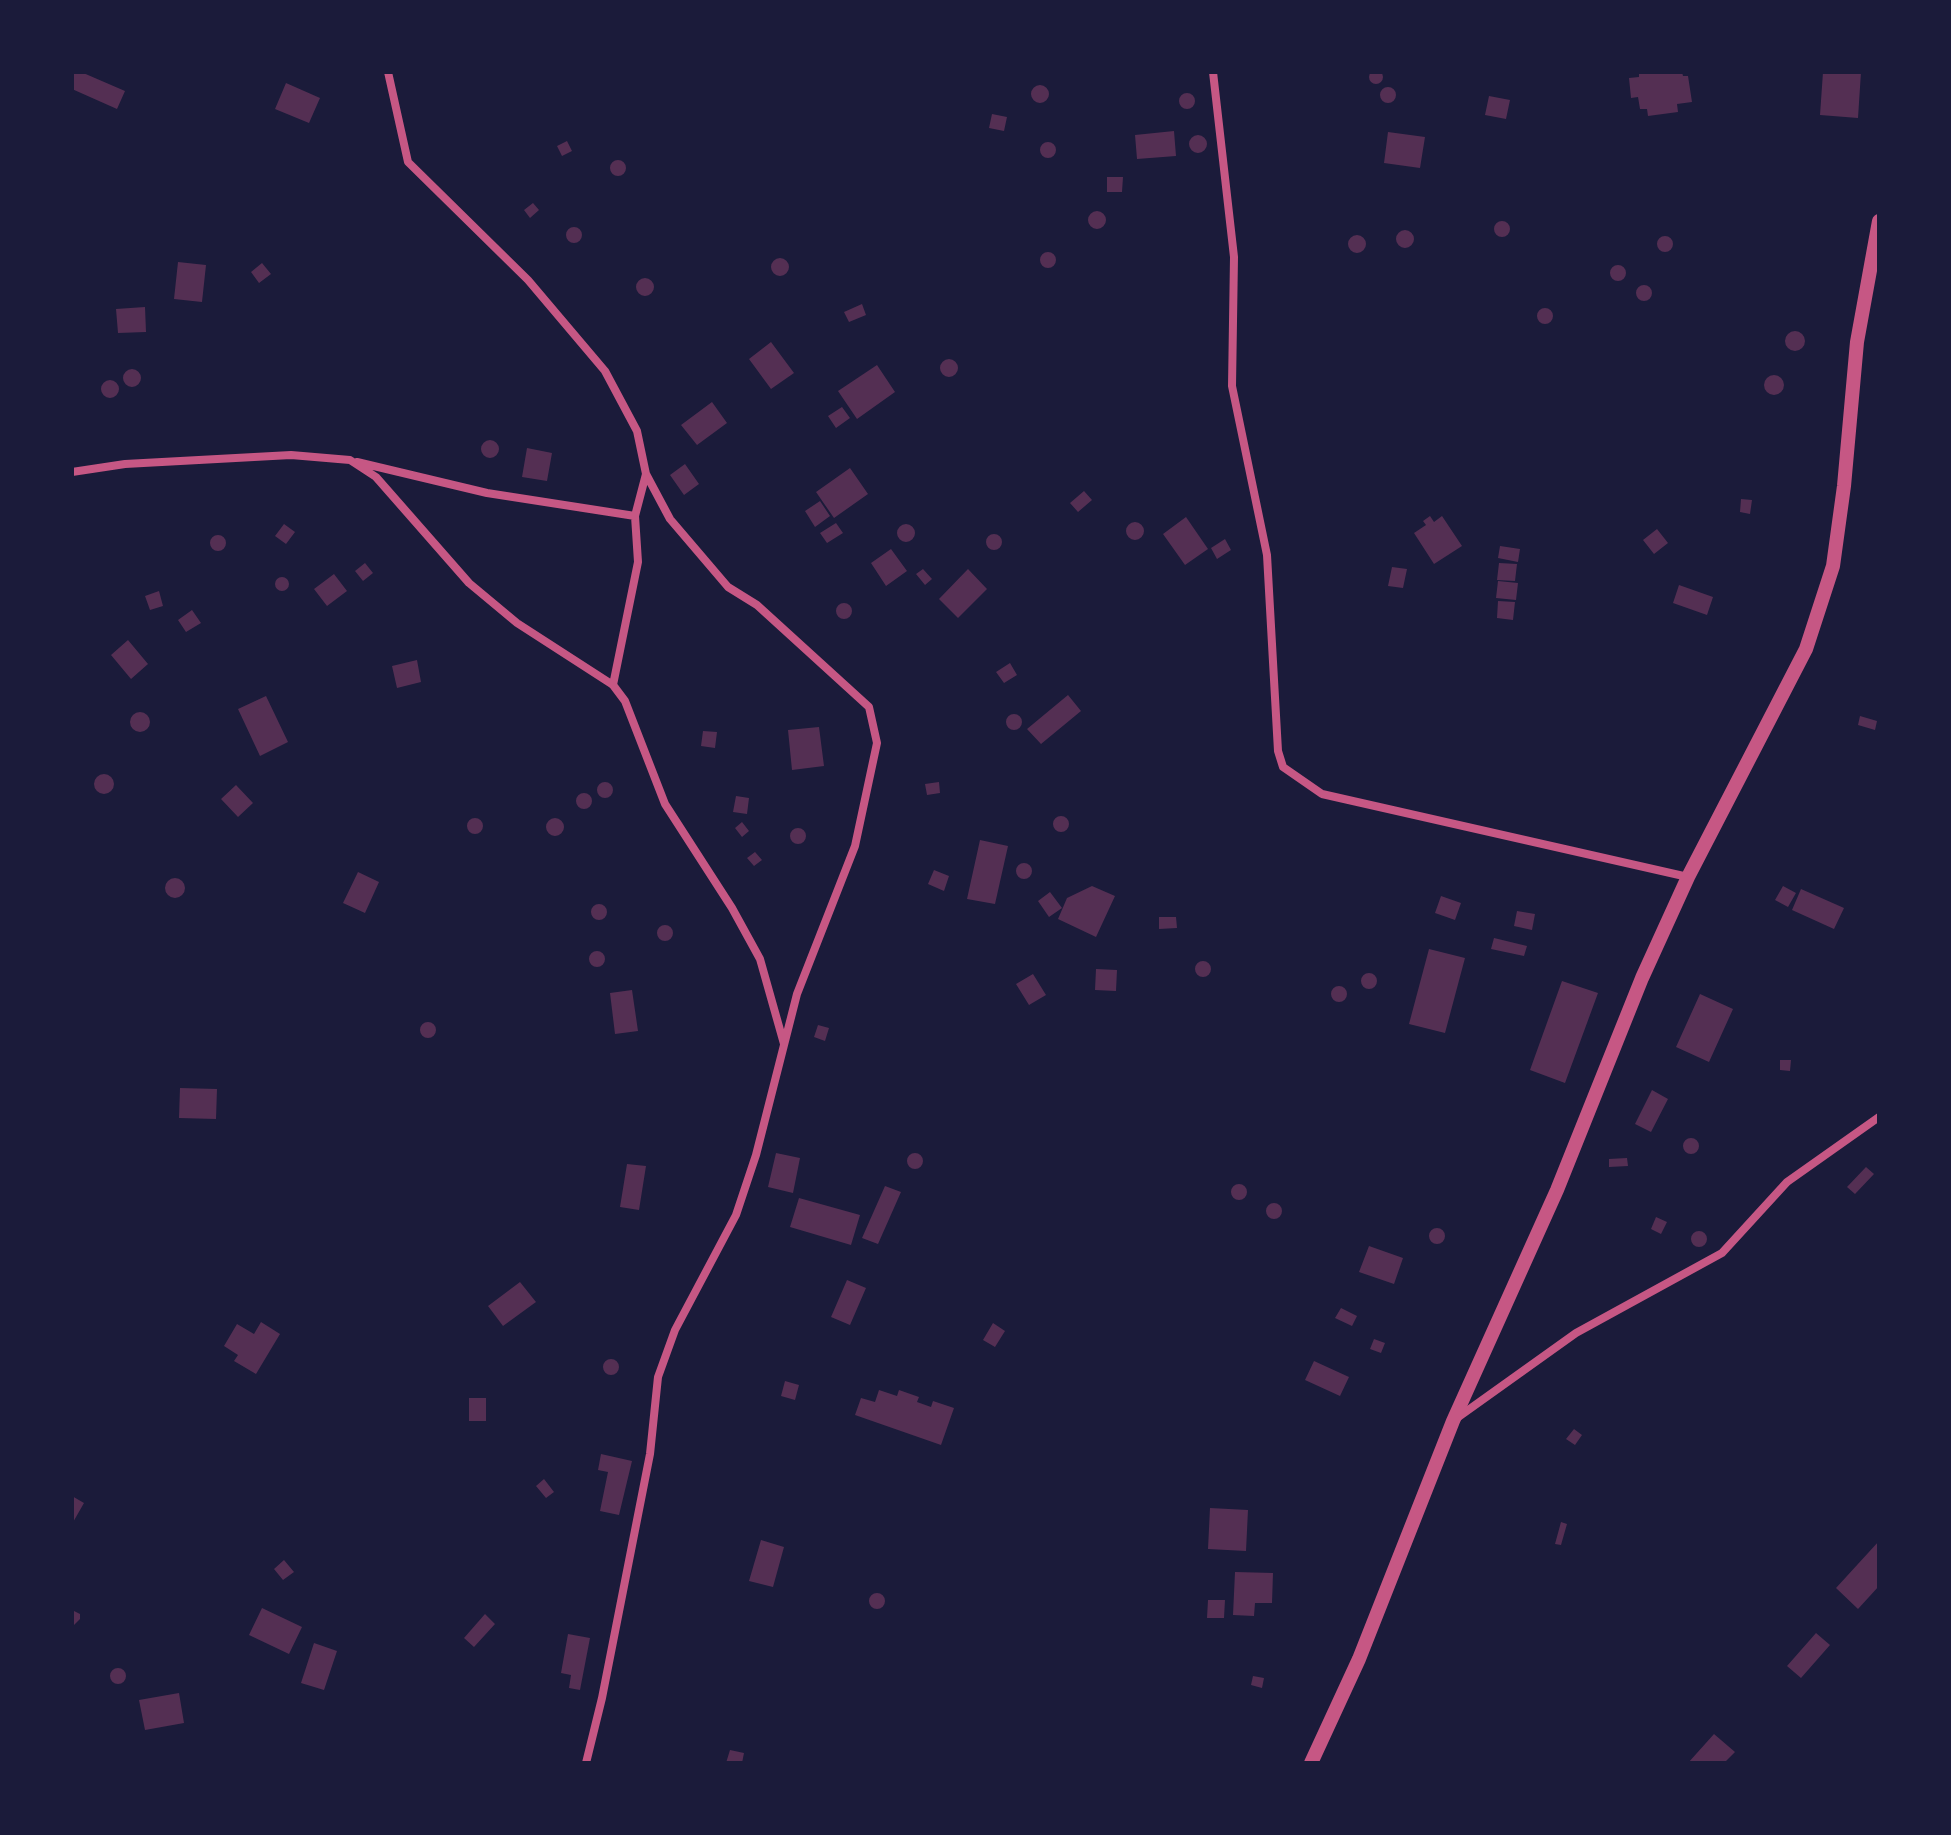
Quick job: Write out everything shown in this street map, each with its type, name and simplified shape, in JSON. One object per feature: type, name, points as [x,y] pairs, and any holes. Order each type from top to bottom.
[{"type":"street","points":[[388,72],[408,162],[528,280],[605,371],[637,431],[646,474],[670,519],[728,587],[757,605],[869,707],[877,743],[855,846],[797,994],[756,1155],[736,1215],[675,1330],[658,1377],[650,1454],[602,1698],[586,1763]]},
{"type":"street","points":[[1213,72],[1234,257],[1232,386],[1267,555],[1278,751],[1283,767],[1322,794],[1688,877]]},
{"type":"street","points":[[1311,1763],[1359,1659],[1453,1421],[1557,1190],[1642,978],[1688,877],[1806,649],[1833,566],[1844,486],[1857,342],[1879,221]]},
{"type":"street","points":[[72,472],[125,464],[291,455],[350,460],[487,493],[635,516]]},
{"type":"street","points":[[350,460],[376,477],[469,583],[517,623],[613,685],[625,701],[665,804],[732,908],[760,959],[784,1044]]},
{"type":"street","points":[[613,685],[638,562],[635,516],[646,474]]},
{"type":"street","points":[[1453,1421],[1576,1333],[1722,1253],[1787,1182],[1879,1117]]},
{"type":"building","points":[[1376,70],[1383,77],[1376,84],[1369,77]]},
{"type":"building","points":[[73,72],[81,72],[125,91],[117,109],[72,89]]},
{"type":"building","points":[[1639,72],[1682,72],[1683,76],[1688,76],[1692,102],[1677,104],[1678,112],[1648,116],[1647,109],[1640,109],[1638,97],[1631,98],[1629,78],[1639,77]]},
{"type":"building","points":[[1823,72],[1861,72],[1858,118],[1820,115]]},
{"type":"building","points":[[286,83],[320,98],[309,123],[275,109]]},
{"type":"building","points":[[1040,85],[1049,94],[1040,103],[1031,94]]},
{"type":"building","points":[[1388,87],[1396,95],[1388,103],[1380,95]]},
{"type":"building","points":[[1187,93],[1195,101],[1187,109],[1179,101]]},
{"type":"building","points":[[1489,96],[1510,100],[1506,119],[1485,115]]},
{"type":"building","points":[[992,114],[1007,117],[1004,131],[989,128]]},
{"type":"building","points":[[1174,131],[1176,156],[1137,159],[1135,135]]},
{"type":"building","points":[[1388,132],[1425,137],[1420,168],[1384,163]]},
{"type":"building","points":[[1198,135],[1207,144],[1198,153],[1189,144]]},
{"type":"building","points":[[567,141],[572,151],[562,156],[557,146]]},
{"type":"building","points":[[1048,142],[1056,150],[1048,158],[1040,150]]},
{"type":"building","points":[[618,160],[626,168],[618,176],[610,168]]},
{"type":"building","points":[[1107,177],[1123,177],[1122,192],[1107,192]]},
{"type":"building","points":[[533,203],[539,210],[530,218],[524,210]]},
{"type":"building","points":[[1097,211],[1106,220],[1097,229],[1088,220]]},
{"type":"building","points":[[1502,221],[1510,229],[1502,237],[1494,229]]},
{"type":"building","points":[[574,227],[582,235],[574,243],[566,235]]},
{"type":"building","points":[[1405,230],[1414,239],[1405,248],[1396,239]]},
{"type":"building","points":[[1357,235],[1366,244],[1357,253],[1348,244]]},
{"type":"building","points":[[1665,236],[1673,244],[1665,252],[1657,244]]},
{"type":"building","points":[[1048,252],[1056,260],[1048,268],[1040,260]]},
{"type":"building","points":[[780,258],[789,267],[780,276],[771,267]]},
{"type":"building","points":[[178,262],[206,265],[202,302],[174,299]]},
{"type":"building","points":[[262,263],[271,274],[259,283],[251,272]]},
{"type":"building","points":[[1618,265],[1626,273],[1618,281],[1610,273]]},
{"type":"building","points":[[645,278],[654,287],[645,296],[636,287]]},
{"type":"building","points":[[1644,285],[1652,293],[1644,301],[1636,293]]},
{"type":"building","points":[[862,304],[866,315],[849,322],[844,312]]},
{"type":"building","points":[[145,307],[146,332],[118,333],[116,309]]},
{"type":"building","points":[[1545,308],[1553,316],[1545,324],[1537,316]]},
{"type":"building","points":[[1795,331],[1802,334],[1805,341],[1802,348],[1795,351],[1788,348],[1785,341],[1788,334]]},
{"type":"building","points":[[771,342],[794,373],[771,389],[749,359]]},
{"type":"building","points":[[949,359],[958,368],[949,377],[940,368]]},
{"type":"building","points":[[877,365],[895,392],[857,419],[838,391]]},
{"type":"building","points":[[128,369],[136,369],[141,378],[139,385],[128,387],[123,382],[123,374]]},
{"type":"building","points":[[1774,375],[1781,378],[1784,385],[1781,392],[1774,395],[1767,392],[1764,385],[1767,378]]},
{"type":"building","points":[[106,380],[114,380],[119,389],[117,396],[106,398],[101,393],[101,385]]},
{"type":"building","points":[[712,402],[727,423],[697,445],[681,425]]},
{"type":"building","points":[[842,407],[850,418],[836,428],[828,416]]},
{"type":"building","points":[[490,440],[497,442],[497,456],[490,458],[483,456],[481,449],[483,442]]},
{"type":"building","points":[[527,448],[552,453],[547,481],[522,477]]},
{"type":"building","points":[[685,464],[699,484],[684,495],[670,475]]},
{"type":"building","points":[[850,468],[868,494],[834,518],[816,492]]},
{"type":"building","points":[[1084,491],[1092,500],[1078,512],[1070,503]]},
{"type":"building","points":[[1741,499],[1752,500],[1750,514],[1740,512]]},
{"type":"building","points":[[820,501],[830,516],[815,527],[805,511]]},
{"type":"building","points":[[1430,516],[1434,522],[1442,516],[1462,546],[1434,564],[1414,533],[1426,525],[1423,521]]},
{"type":"building","points":[[1186,517],[1208,549],[1185,565],[1163,534]]},
{"type":"building","points":[[1135,522],[1144,531],[1135,540],[1126,531]]},
{"type":"building","points":[[836,523],[843,533],[827,543],[820,533]]},
{"type":"building","points":[[284,524],[295,532],[286,544],[275,536]]},
{"type":"building","points":[[906,524],[915,533],[906,542],[897,533]]},
{"type":"building","points":[[1657,529],[1668,543],[1654,554],[1643,540]]},
{"type":"building","points":[[994,534],[1002,542],[994,550],[986,542]]},
{"type":"building","points":[[215,535],[221,535],[226,543],[224,549],[215,551],[210,546],[210,540]]},
{"type":"building","points":[[1225,539],[1231,550],[1217,559],[1211,548]]},
{"type":"building","points":[[1500,546],[1520,549],[1518,562],[1498,558]]},
{"type":"building","points":[[891,549],[907,571],[886,586],[871,563]]},
{"type":"building","points":[[365,563],[373,573],[363,581],[355,571]]},
{"type":"building","points":[[1499,563],[1517,564],[1515,581],[1497,580]]},
{"type":"building","points":[[1392,567],[1407,569],[1403,588],[1388,586]]},
{"type":"building","points":[[923,569],[932,579],[925,585],[916,574]]},
{"type":"building","points":[[968,569],[987,589],[958,618],[939,599]]},
{"type":"building","points":[[334,574],[347,591],[327,606],[314,589]]},
{"type":"building","points":[[282,577],[289,584],[282,591],[275,584]]},
{"type":"building","points":[[1498,581],[1518,583],[1516,600],[1496,598]]},
{"type":"building","points":[[1679,585],[1713,597],[1707,615],[1673,603]]},
{"type":"building","points":[[159,591],[163,606],[150,610],[145,596]]},
{"type":"building","points":[[1498,601],[1515,602],[1513,620],[1497,618]]},
{"type":"building","points":[[844,603],[852,611],[844,619],[836,611]]},
{"type":"building","points":[[192,610],[201,623],[186,632],[178,620]]},
{"type":"building","points":[[128,640],[148,664],[131,679],[111,655]]},
{"type":"building","points":[[417,660],[421,682],[397,688],[392,666]]},
{"type":"building","points":[[1010,663],[1017,675],[1004,683],[996,672]]},
{"type":"building","points":[[1068,695],[1081,711],[1041,744],[1027,729]]},
{"type":"building","points":[[266,696],[288,742],[260,756],[238,709]]},
{"type":"building","points":[[140,712],[147,715],[150,722],[147,729],[140,732],[133,729],[130,722],[133,715]]},
{"type":"building","points":[[1014,714],[1022,722],[1014,730],[1006,722]]},
{"type":"building","points":[[1860,716],[1877,721],[1875,730],[1858,725]]},
{"type":"building","points":[[819,727],[824,766],[792,770],[788,730]]},
{"type":"building","points":[[703,731],[717,732],[715,748],[701,746]]},
{"type":"building","points":[[104,774],[111,777],[114,784],[111,791],[104,794],[97,791],[94,784],[97,777]]},
{"type":"building","points":[[605,782],[611,784],[611,796],[605,798],[599,796],[597,790],[599,784]]},
{"type":"building","points":[[939,782],[940,793],[927,795],[925,784]]},
{"type":"building","points":[[236,785],[253,803],[238,817],[221,799]]},
{"type":"building","points":[[584,793],[592,801],[584,809],[576,801]]},
{"type":"building","points":[[736,796],[749,798],[747,814],[733,812]]},
{"type":"building","points":[[1061,816],[1069,824],[1061,832],[1053,824]]},
{"type":"building","points":[[475,818],[481,820],[481,832],[475,834],[469,832],[467,826],[469,820]]},
{"type":"building","points":[[555,818],[564,827],[555,836],[546,827]]},
{"type":"building","points":[[742,822],[749,831],[742,837],[735,828]]},
{"type":"building","points":[[798,828],[806,836],[798,844],[790,836]]},
{"type":"building","points":[[980,840],[1008,846],[995,904],[967,899]]},
{"type":"building","points":[[755,852],[762,860],[754,866],[747,858]]},
{"type":"building","points":[[1024,863],[1032,871],[1024,879],[1016,871]]},
{"type":"building","points":[[934,870],[949,876],[944,891],[928,884]]},
{"type":"building","points":[[358,872],[379,882],[365,913],[343,903]]},
{"type":"building","points":[[175,878],[182,881],[185,888],[182,895],[175,898],[168,895],[165,888],[168,881]]},
{"type":"building","points":[[1092,886],[1115,896],[1096,937],[1058,919],[1067,898]]},
{"type":"building","points":[[1783,886],[1796,893],[1788,907],[1775,900]]},
{"type":"building","points":[[1801,889],[1844,908],[1834,929],[1792,910]]},
{"type":"building","points":[[1050,892],[1062,908],[1049,917],[1038,901]]},
{"type":"building","points":[[1441,896],[1461,903],[1455,920],[1435,913]]},
{"type":"building","points":[[599,904],[607,912],[599,920],[591,912]]},
{"type":"building","points":[[1517,911],[1535,914],[1532,930],[1514,926]]},
{"type":"building","points":[[1159,917],[1176,917],[1177,928],[1159,929]]},
{"type":"building","points":[[665,925],[673,933],[665,941],[657,933]]},
{"type":"building","points":[[1494,938],[1527,946],[1524,956],[1491,949]]},
{"type":"building","points":[[1429,949],[1465,958],[1445,1033],[1409,1024]]},
{"type":"building","points":[[597,951],[605,959],[597,967],[589,959]]},
{"type":"building","points":[[1203,961],[1211,969],[1203,977],[1195,969]]},
{"type":"building","points":[[1096,969],[1117,970],[1116,991],[1095,990]]},
{"type":"building","points":[[1369,973],[1377,981],[1369,989],[1361,981]]},
{"type":"building","points":[[1033,974],[1046,995],[1029,1005],[1016,984]]},
{"type":"building","points":[[1562,981],[1598,993],[1565,1083],[1530,1070]]},
{"type":"building","points":[[1339,986],[1347,994],[1339,1002],[1331,994]]},
{"type":"building","points":[[632,990],[638,1031],[615,1034],[610,993]]},
{"type":"building","points":[[1700,994],[1733,1009],[1709,1062],[1676,1047]]},
{"type":"building","points":[[428,1022],[434,1024],[434,1036],[428,1038],[422,1036],[420,1030],[422,1024]]},
{"type":"building","points":[[818,1025],[829,1028],[825,1041],[814,1037]]},
{"type":"building","points":[[1780,1060],[1791,1060],[1790,1071],[1780,1070]]},
{"type":"building","points":[[180,1088],[217,1089],[216,1119],[179,1118]]},
{"type":"building","points":[[1652,1090],[1668,1099],[1651,1132],[1635,1124]]},
{"type":"building","points":[[1691,1138],[1699,1146],[1691,1154],[1683,1146]]},
{"type":"building","points":[[776,1153],[800,1158],[793,1193],[768,1187]]},
{"type":"building","points":[[915,1153],[923,1161],[915,1169],[907,1161]]},
{"type":"building","points":[[1627,1158],[1628,1166],[1609,1167],[1609,1159]]},
{"type":"building","points":[[627,1164],[646,1166],[639,1210],[620,1207]]},
{"type":"building","points":[[1866,1167],[1874,1174],[1855,1194],[1847,1187]]},
{"type":"building","points":[[1239,1184],[1247,1192],[1239,1200],[1231,1192]]},
{"type":"building","points":[[885,1186],[901,1192],[878,1244],[862,1238]]},
{"type":"building","points":[[799,1198],[860,1215],[851,1245],[790,1227]]},
{"type":"building","points":[[1274,1203],[1282,1211],[1274,1219],[1266,1211]]},
{"type":"building","points":[[1656,1217],[1667,1222],[1661,1234],[1651,1229]]},
{"type":"building","points":[[1437,1228],[1445,1236],[1437,1244],[1429,1236]]},
{"type":"building","points":[[1699,1231],[1707,1239],[1699,1247],[1691,1239]]},
{"type":"building","points":[[1369,1246],[1403,1258],[1394,1284],[1359,1272]]},
{"type":"building","points":[[847,1280],[866,1288],[850,1325],[831,1317]]},
{"type":"building","points":[[520,1282],[536,1302],[503,1326],[488,1306]]},
{"type":"building","points":[[1341,1308],[1357,1316],[1352,1326],[1335,1318]]},
{"type":"building","points":[[261,1322],[280,1334],[256,1374],[234,1361],[238,1355],[224,1346],[237,1324],[254,1334]]},
{"type":"building","points":[[993,1323],[1005,1331],[995,1347],[983,1340]]},
{"type":"building","points":[[1374,1339],[1385,1343],[1381,1353],[1370,1349]]},
{"type":"building","points":[[608,1359],[614,1359],[619,1367],[617,1373],[608,1375],[603,1370],[603,1364]]},
{"type":"building","points":[[1314,1361],[1349,1377],[1340,1396],[1305,1380]]},
{"type":"building","points":[[785,1381],[799,1385],[795,1400],[781,1396]]},
{"type":"building","points":[[879,1390],[897,1396],[899,1390],[919,1397],[917,1402],[931,1407],[933,1401],[954,1408],[941,1445],[855,1415],[861,1398],[875,1402]]},
{"type":"building","points":[[469,1398],[486,1398],[486,1421],[469,1421]]},
{"type":"building","points":[[1574,1429],[1582,1435],[1575,1445],[1566,1439]]},
{"type":"building","points":[[601,1454],[632,1461],[619,1515],[600,1511],[608,1472],[598,1470]]},
{"type":"building","points":[[544,1479],[554,1492],[546,1498],[536,1486]]},
{"type":"building","points":[[72,1496],[84,1503],[72,1524]]},
{"type":"building","points":[[1210,1508],[1248,1510],[1246,1551],[1208,1549]]},
{"type":"building","points":[[1561,1522],[1567,1524],[1561,1545],[1555,1544]]},
{"type":"building","points":[[761,1540],[784,1547],[773,1587],[749,1581]]},
{"type":"building","points":[[1879,1541],[1879,1586],[1858,1609],[1836,1588]]},
{"type":"building","points":[[284,1560],[294,1572],[283,1580],[274,1569]]},
{"type":"building","points":[[1235,1572],[1273,1573],[1272,1603],[1255,1603],[1254,1616],[1233,1615]]},
{"type":"building","points":[[877,1593],[883,1595],[883,1607],[877,1609],[871,1607],[869,1601],[871,1595]]},
{"type":"building","points":[[1208,1600],[1225,1600],[1224,1618],[1207,1618]]},
{"type":"building","points":[[262,1608],[302,1627],[289,1654],[249,1635]]},
{"type":"building","points":[[72,1610],[80,1614],[80,1619],[72,1627]]},
{"type":"building","points":[[485,1614],[495,1624],[474,1647],[464,1638]]},
{"type":"building","points":[[1816,1633],[1830,1645],[1801,1678],[1787,1666]]},
{"type":"building","points":[[568,1634],[590,1638],[580,1690],[569,1688],[571,1675],[561,1673]]},
{"type":"building","points":[[314,1643],[337,1651],[324,1690],[301,1683]]},
{"type":"building","points":[[118,1668],[126,1676],[118,1684],[110,1676]]},
{"type":"building","points":[[1253,1676],[1264,1678],[1262,1688],[1251,1685]]},
{"type":"building","points":[[179,1693],[184,1723],[145,1730],[139,1700]]},
{"type":"building","points":[[1714,1734],[1735,1752],[1724,1763],[1688,1763]]},
{"type":"building","points":[[730,1750],[744,1753],[742,1763],[726,1763]]}]
